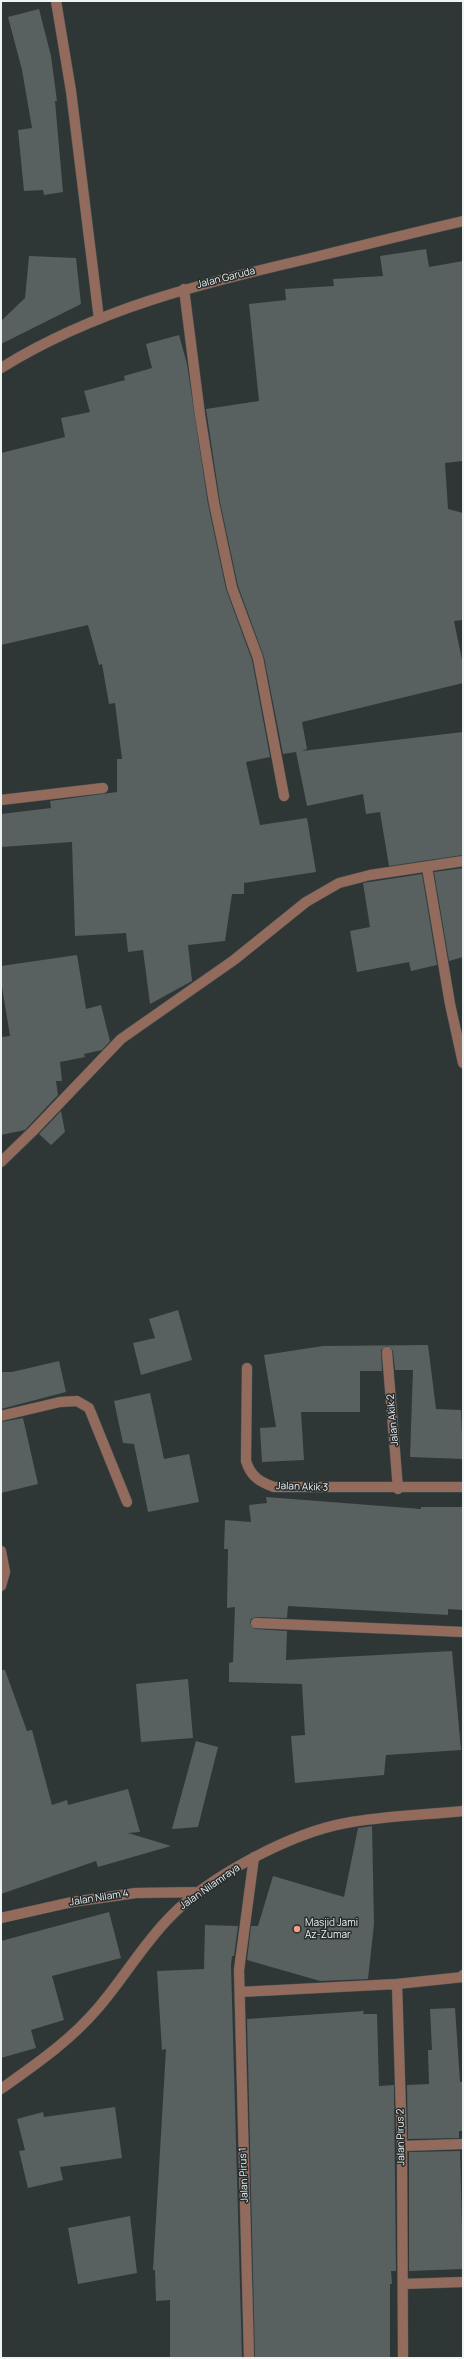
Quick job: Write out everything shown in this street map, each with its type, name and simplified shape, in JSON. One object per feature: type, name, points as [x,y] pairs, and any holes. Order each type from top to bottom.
[{"type":"street","points":[[56,1],[71,91],[99,319]]},
{"type":"street","name":"Jalan Garuda","points":[[1,368],[51,339],[99,319],[184,289],[463,221]]},
{"type":"street","points":[[184,289],[200,415],[214,503],[232,588],[258,658],[284,796]]},
{"type":"street","points":[[1,800],[103,788]]},
{"type":"street","points":[[1,1162],[33,1131],[121,1039],[234,960],[306,902],[339,883],[370,875],[427,868],[463,861]]},
{"type":"street","points":[[427,868],[450,1004],[463,1063]]},
{"type":"street","name":"Jalan Akik 2","points":[[387,1352],[398,1488]]},
{"type":"street","name":"Jalan Akik 3","points":[[247,1368],[246,1461],[249,1470],[260,1482],[274,1487],[463,1487]]},
{"type":"street","points":[[1,1416],[60,1402],[77,1401],[89,1408],[127,1502]]},
{"type":"street","points":[[1,1551],[5,1572],[1,1586]]},
{"type":"street","points":[[256,1623],[463,1632]]},
{"type":"street","name":"Jalan Nilamraya","points":[[1,2089],[56,2050],[72,2036],[98,2008],[142,1948],[172,1915],[199,1892],[254,1857],[298,1836],[346,1823],[463,1811]]},
{"type":"street","name":"Jalan Pirus 1","points":[[249,2358],[240,1970],[254,1857]]},
{"type":"street","name":"Jalan Nilam 4","points":[[1,1918],[72,1902],[136,1892],[199,1892]]},
{"type":"street","points":[[240,1992],[397,1984],[463,1976]]},
{"type":"street","name":"Jalan Pirus 2","points":[[397,1984],[402,2146],[403,2358]]},
{"type":"street","points":[[402,2146],[463,2144]]},
{"type":"street","points":[[403,2284],[463,2282]]},
{"type":"building","points":[[39,9],[51,56],[57,101],[55,101],[63,192],[44,195],[43,190],[24,191],[18,130],[32,128],[22,70],[8,17]]},
{"type":"building","points":[[426,249],[429,267],[463,261],[463,461],[445,463],[448,509],[463,513],[463,620],[454,621],[463,665],[463,683],[302,722],[307,749],[302,751],[463,732],[463,855],[389,866],[380,812],[366,814],[363,794],[307,806],[296,752],[283,754],[264,657],[238,586],[220,502],[206,409],[259,401],[249,304],[286,300],[285,289],[334,286],[333,279],[383,276],[380,256]]},
{"type":"building","points":[[29,256],[76,258],[81,304],[1,344],[1,321],[25,298]]},
{"type":"building","points":[[179,335],[187,364],[208,504],[226,589],[252,660],[270,757],[246,762],[260,825],[307,818],[316,872],[244,883],[244,894],[232,894],[225,941],[188,945],[192,981],[150,1004],[143,950],[128,952],[126,933],[75,936],[72,842],[1,847],[1,814],[51,808],[50,801],[117,792],[117,759],[122,759],[115,703],[109,704],[102,664],[99,665],[88,625],[1,645],[1,453],[65,437],[61,418],[90,412],[84,391],[125,380],[124,376],[152,368],[146,344]]},
{"type":"building","points":[[463,868],[463,957],[449,961],[434,872]]},
{"type":"building","points":[[422,874],[437,965],[411,971],[409,962],[357,972],[350,931],[370,927],[363,883]]},
{"type":"building","points":[[77,955],[86,1009],[101,1005],[110,1041],[102,1050],[84,1054],[85,1057],[60,1062],[62,1081],[56,1081],[58,1095],[25,1130],[1,1135],[1,1037],[10,1036],[1,981],[1,966]]},
{"type":"building","points":[[61,1111],[65,1132],[51,1145],[39,1134]]},
{"type":"building","points":[[178,1310],[192,1360],[141,1375],[133,1343],[155,1338],[149,1319]]},
{"type":"building","points":[[428,1345],[436,1409],[461,1410],[463,1459],[410,1457],[413,1370],[395,1370],[393,1351],[387,1346],[381,1350],[382,1371],[360,1371],[360,1412],[301,1412],[304,1460],[262,1462],[260,1428],[276,1427],[264,1355],[323,1346]]},
{"type":"building","points":[[59,1361],[66,1392],[1,1409],[1,1372],[12,1372]]},
{"type":"building","points":[[150,1393],[164,1459],[189,1454],[199,1502],[148,1512],[134,1444],[123,1443],[114,1401]]},
{"type":"building","points":[[23,1418],[38,1484],[1,1493],[1,1422]]},
{"type":"building","points":[[266,1497],[421,1509],[421,1507],[463,1507],[463,1610],[448,1609],[448,1615],[288,1606],[287,1618],[256,1617],[251,1619],[250,1623],[255,1629],[287,1631],[286,1660],[452,1651],[461,1750],[386,1755],[384,1775],[295,1783],[291,1736],[305,1735],[302,1684],[229,1682],[229,1663],[233,1662],[235,1607],[227,1608],[228,1549],[224,1549],[225,1520],[251,1522],[249,1505],[267,1503]]},
{"type":"building","points":[[1,1670],[5,1670],[27,1731],[32,1730],[52,1805],[67,1800],[68,1805],[128,1789],[140,1832],[128,1833],[171,1846],[98,1867],[96,1861],[1,1894]]},
{"type":"building","points":[[188,1679],[193,1738],[141,1742],[136,1684]]},
{"type":"building","points":[[196,1741],[218,1747],[198,1827],[172,1829]]},
{"type":"building","points":[[372,1826],[374,1924],[368,1979],[320,1981],[247,1960],[251,1926],[258,1926],[273,1876],[344,1897],[358,1828]]},
{"type":"building","points":[[109,1912],[121,1958],[52,1976],[64,2020],[31,2030],[36,2048],[1,2058],[1,1941]]},
{"type":"building","points":[[205,1925],[238,1926],[234,1956],[232,1956],[231,1965],[242,2358],[170,2358],[170,2300],[156,2301],[155,2270],[153,2270],[166,2049],[162,2050],[157,1971],[204,1969]]},
{"type":"building","points":[[455,2008],[460,2082],[463,2082],[463,2131],[459,2131],[459,2138],[408,2139],[407,2085],[429,2084],[428,2050],[432,2050],[430,2009]]},
{"type":"building","points":[[364,2011],[363,2014],[377,2014],[379,2086],[394,2085],[396,2271],[391,2271],[392,2284],[390,2284],[390,2357],[255,2358],[247,2019]]},
{"type":"building","points":[[115,2107],[122,2158],[60,2167],[63,2180],[28,2188],[19,2151],[25,2150],[17,2119],[43,2112],[44,2117]]},
{"type":"building","points":[[460,2151],[463,2269],[409,2271],[409,2152]]},
{"type":"building","points":[[130,2216],[137,2273],[78,2284],[68,2228]]},
{"type":"place","name":"Masjid Jami Az-Zumar","points":[[297,1929]]}]
